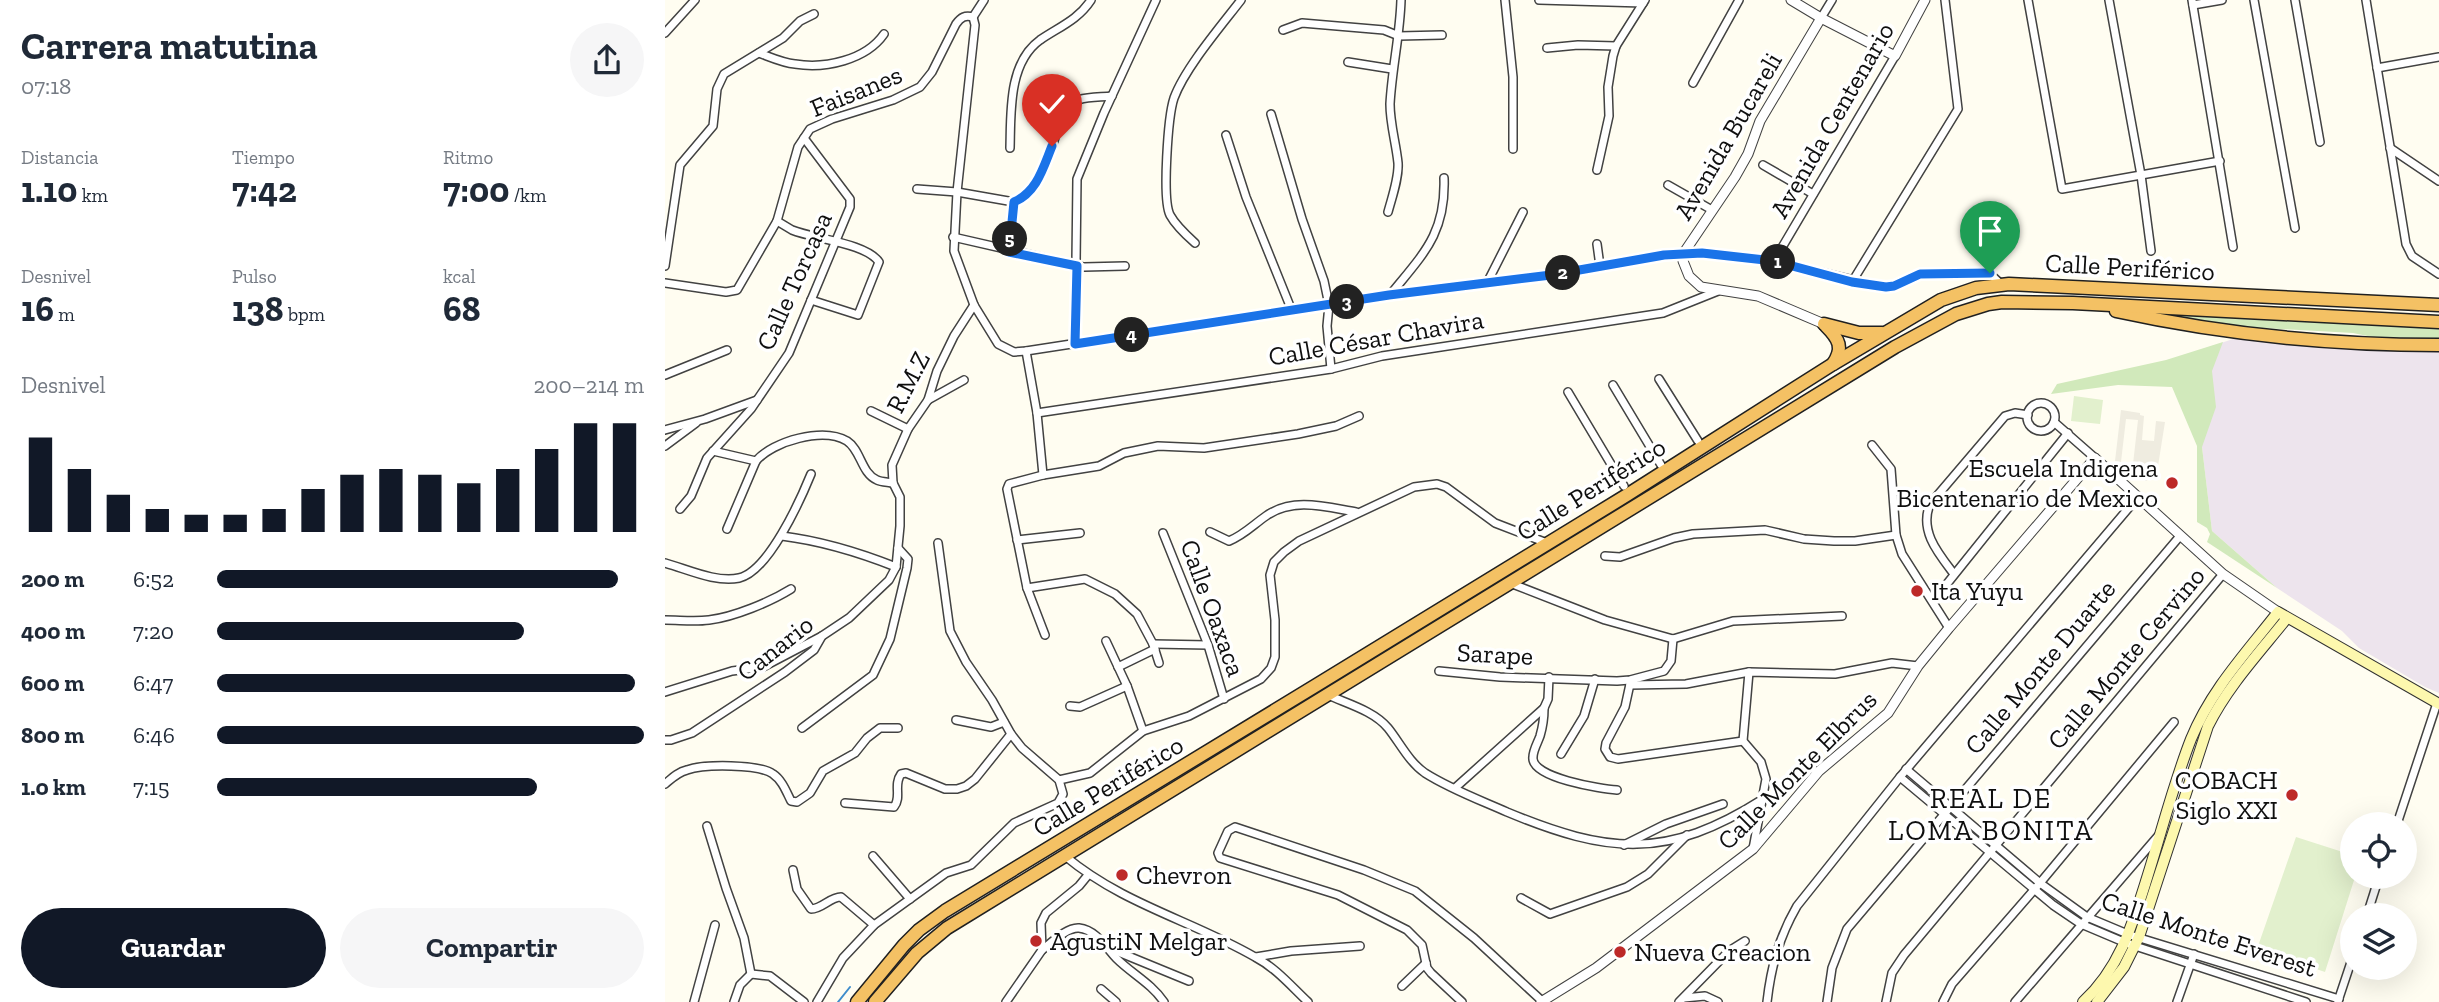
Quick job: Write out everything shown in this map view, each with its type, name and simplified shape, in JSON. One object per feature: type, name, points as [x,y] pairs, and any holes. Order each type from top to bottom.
[{"type":"highway","name":"Calle Periférico","points":[[857,1002],[904,945],[946,911],[1604,509],[1833,364],[1948,296],[2001,284],[2439,305]]},
{"type":"highway","name":"Calle Periférico","points":[[876,1002],[904,966],[933,939],[1895,347],[1956,314],[2002,302],[2087,303],[2439,322]]},
{"type":"highway","points":[[2087,303],[2127,314],[2245,332],[2374,344],[2439,345]]},
{"type":"highway","points":[[1824,324],[1866,334],[1886,333]]},
{"type":"highway","points":[[1824,324],[1840,343],[1840,353],[1833,364]]},
{"type":"highway","points":[[1604,509],[1610,497],[1624,486],[1731,420],[1746,420]]},
{"type":"main road","points":[[2083,1002],[2133,940],[2163,830],[2191,741],[2205,709],[2229,672],[2278,612],[2438,704]]},
{"type":"main road","points":[[2097,1002],[2116,980],[2133,940],[2208,726],[2221,701],[2287,618]]},
{"type":"street","points":[[665,33],[695,0]]},
{"type":"street","points":[[984,0],[973,17],[975,25],[953,237],[958,265],[974,305],[998,344],[1007,350],[1026,351],[1389,295],[1600,266],[1644,257],[1683,254],[1702,253],[1774,261],[1852,282],[1886,287],[1920,274],[1990,273],[2001,284]]},
{"type":"street","points":[[1010,148],[1012,103],[1018,71],[1025,57],[1038,42],[1083,13],[1091,0]]},
{"type":"street","points":[[1075,344],[1077,179],[1157,0]]},
{"type":"street","points":[[1195,243],[1170,215],[1166,202],[1174,98],[1191,68],[1241,0]]},
{"type":"street","points":[[1388,212],[1398,166],[1390,123],[1392,69],[1399,36],[1401,0]]},
{"type":"street","points":[[1505,0],[1513,77],[1513,149]]},
{"type":"street","points":[[1539,0],[1644,2]]},
{"type":"street","points":[[1693,83],[1739,0]]},
{"type":"street","points":[[1791,0],[1895,56]]},
{"type":"street","name":"Avenida Bucareli","points":[[1824,324],[1758,296],[1701,288],[1689,276],[1683,254],[1735,177],[1748,154],[1760,121],[1832,0]]},
{"type":"street","name":"Avenida Centenario","points":[[1774,261],[1925,0]]},
{"type":"street","points":[[1852,282],[1958,109],[1945,0]]},
{"type":"street","points":[[2028,0],[2062,189],[2220,161]]},
{"type":"street","points":[[2109,0],[2141,175],[2151,251]]},
{"type":"street","points":[[2222,0],[2193,3],[2233,247]]},
{"type":"street","points":[[2254,0],[2295,228]]},
{"type":"street","points":[[2295,0],[2320,142]]},
{"type":"street","points":[[2366,0],[2408,252],[2439,274]]},
{"type":"street","points":[[1597,170],[1609,116],[1609,70],[1616,46],[1644,2]]},
{"type":"street","points":[[665,266],[680,164],[713,125],[717,89],[724,74],[783,38],[800,21],[814,14]]},
{"type":"street","name":"Faisanes","points":[[665,283],[732,292],[737,290],[777,221],[798,148],[810,129],[893,100],[920,87],[932,72],[956,24],[967,15],[973,17]]},
{"type":"street","points":[[1283,30],[1302,23],[1384,30],[1399,36],[1442,34]]},
{"type":"street","points":[[758,53],[792,64],[822,64],[854,57],[869,50],[884,34]]},
{"type":"street","points":[[1547,48],[1578,45],[1616,46]]},
{"type":"street","points":[[2377,68],[2439,57]]},
{"type":"street","points":[[1348,62],[1392,69]]},
{"type":"street","points":[[917,189],[957,192],[1014,202],[1031,190],[1039,178],[1062,112],[1068,103],[1078,99],[1112,96]]},
{"type":"street","points":[[1271,114],[1302,219],[1320,266],[1329,305],[1327,326],[1331,369]]},
{"type":"street","points":[[1226,135],[1246,197],[1292,311]]},
{"type":"street","name":"Calle Torcasa","points":[[680,509],[691,496],[702,466],[757,400],[789,353],[850,207],[850,199],[804,138]]},
{"type":"street","points":[[2390,148],[2439,181]]},
{"type":"street","points":[[1763,165],[1813,194]]},
{"type":"street","points":[[1389,295],[1429,247],[1442,219],[1444,178]]},
{"type":"street","points":[[1668,185],[1712,210]]},
{"type":"street","points":[[1009,252],[1014,202]]},
{"type":"street","points":[[1487,283],[1524,212]]},
{"type":"street","points":[[777,221],[792,230],[874,255],[879,262],[861,313],[854,315],[811,300]]},
{"type":"street","points":[[953,237],[1077,266],[1125,266]]},
{"type":"street","points":[[1597,244],[1600,266]]},
{"type":"street","name":"Calle César Chavira","points":[[1037,413],[1331,369],[1383,356],[1663,313],[1718,291]]},
{"type":"street","name":"R.M.Z","points":[[893,483],[892,465],[908,429],[928,400],[937,371],[954,335],[974,305]]},
{"type":"street","points":[[665,375],[727,350]]},
{"type":"street","points":[[1026,351],[1037,413],[1043,475]]},
{"type":"street","points":[[1659,379],[1698,441]]},
{"type":"street","points":[[928,400],[964,380]]},
{"type":"street","points":[[1613,385],[1661,465]]},
{"type":"street","points":[[1568,391],[1624,486]]},
{"type":"street","points":[[665,430],[757,400]]},
{"type":"street","points":[[2045,404],[2054,413],[2054,422],[2049,429],[2040,431],[2032,428],[2028,415],[2032,407],[2045,404]]},
{"type":"street","points":[[871,411],[908,429]]},
{"type":"street","points":[[1954,574],[1929,540],[1930,503],[2005,416],[2015,413],[2028,415]]},
{"type":"street","points":[[1045,635],[1027,588],[1008,486],[1043,475],[1099,466],[1124,453],[1158,446],[1195,449],[1298,434],[1336,426],[1359,416]]},
{"type":"street","points":[[665,446],[696,422]]},
{"type":"street","points":[[2054,422],[2223,574],[2278,612]]},
{"type":"street","points":[[1942,590],[2068,433]]},
{"type":"street","points":[[727,529],[756,461],[761,455],[801,436],[823,434],[846,441],[853,447],[869,474],[875,479],[893,483]]},
{"type":"street","points":[[1872,445],[1891,469],[1896,535],[1902,554],[1949,628]]},
{"type":"street","points":[[713,451],[756,461]]},
{"type":"street","name":"Calle Monte Elbrus","points":[[1541,1002],[1596,968],[1753,849],[1819,771],[1888,713],[1918,666],[2095,458]]},
{"type":"street","points":[[665,563],[699,573],[737,579],[748,575],[782,536],[811,474]]},
{"type":"street","name":"Canario","points":[[665,740],[692,733],[774,680],[814,650],[822,636],[849,618],[889,580],[896,566],[898,548],[900,497],[893,483]]},
{"type":"street","points":[[1059,780],[1090,773],[1143,732],[1189,716],[1261,679],[1271,668],[1275,657],[1275,620],[1270,575],[1274,562],[1299,541],[1357,512],[1414,487],[1437,484],[1446,487],[1495,523],[1547,543]]},
{"type":"street","points":[[1767,1002],[1773,962],[1784,931],[1797,906],[1906,769],[2138,497]]},
{"type":"street","points":[[1210,532],[1229,541],[1241,536],[1268,514],[1288,506],[1303,504],[1357,512]]},
{"type":"street","points":[[1605,556],[1621,557],[1693,534],[1765,530],[1804,539],[1834,541],[1856,541],[1896,535]]},
{"type":"street","points":[[1017,540],[1080,533]]},
{"type":"street","name":"Calle Oaxaca","points":[[1163,533],[1208,645],[1224,699]]},
{"type":"street","points":[[782,536],[855,551],[896,566]]},
{"type":"street","name":"Calle Monte Duarte","points":[[1827,1002],[1832,968],[1847,929],[2180,536]]},
{"type":"street","points":[[817,1002],[843,958],[874,925],[946,873],[971,865],[1014,823],[1058,803],[1063,794],[1059,780],[1022,748],[1011,734],[950,631],[938,543]]},
{"type":"street","points":[[802,728],[873,675],[890,639],[907,568],[908,558],[898,548]]},
{"type":"street","name":"Calle Monte Cervino","points":[[1886,1002],[1892,972],[2223,574]]},
{"type":"street","points":[[1027,588],[1083,579],[1122,599],[1137,614],[1160,663]]},
{"type":"street","points":[[1510,583],[1605,620],[1673,639],[1733,621],[1842,616]]},
{"type":"street","points":[[665,621],[710,620],[726,616],[772,600],[791,589]]},
{"type":"street","points":[[665,692],[732,671],[763,667],[822,636]]},
{"type":"street","points":[[1630,683],[1664,671],[1671,661],[1673,639]]},
{"type":"street","points":[[1106,641],[1127,686],[1143,732]]},
{"type":"street","points":[[1118,667],[1154,646],[1208,645]]},
{"type":"street","points":[[1630,683],[1686,684],[1732,673],[1749,672],[1835,674],[1892,663],[1918,666]]},
{"type":"street","name":"Sarape","points":[[1439,671],[1481,676],[1595,679],[1630,683]]},
{"type":"street","points":[[1749,672],[1743,741],[1765,769],[1766,786],[1753,849]]},
{"type":"street","points":[[1549,677],[1543,726],[1532,757],[1535,764],[1542,770],[1569,781],[1617,790]]},
{"type":"street","points":[[1561,754],[1584,716],[1595,679]]},
{"type":"street","points":[[1630,683],[1625,707],[1606,743],[1605,750],[1611,757],[1618,759],[1743,741]]},
{"type":"street","points":[[1070,706],[1080,707],[1127,686]]},
{"type":"street","points":[[1327,695],[1380,721],[1417,767],[1455,788],[1560,833],[1581,839],[1624,845],[1650,844],[1688,835],[1730,820],[1763,799]]},
{"type":"street","points":[[2401,812],[2438,704]]},
{"type":"street","points":[[1455,788],[1545,708]]},
{"type":"street","points":[[956,720],[991,727],[1004,722]]},
{"type":"street","points":[[1943,1002],[1952,984],[2174,722]]},
{"type":"street","points":[[665,784],[689,769],[749,766],[772,773],[779,779],[791,800],[797,803],[810,793],[823,771],[855,753],[867,738],[880,728],[898,728]]},
{"type":"street","points":[[845,803],[894,807],[898,799],[898,779],[901,774],[906,773],[945,789],[966,786],[975,779],[1011,734]]},
{"type":"street","name":"Calle Monte Everest","points":[[1906,769],[2081,924],[2133,940],[2194,954],[2338,1000],[2345,980]]},
{"type":"street","name":"Calle Monte Everest","points":[[1900,777],[1990,853],[2087,917],[2190,965],[2306,1002]]},
{"type":"street","points":[[1624,845],[1667,824],[1723,804]]},
{"type":"street","points":[[707,826],[744,938],[751,974]]},
{"type":"street","points":[[1462,1002],[1431,973],[1420,941],[1382,915],[1320,888],[1220,858],[1218,853],[1231,829],[1235,827],[1364,870],[1415,891],[1474,938],[1541,1002]]},
{"type":"street","points":[[2015,1002],[2163,830]]},
{"type":"street","points":[[1521,898],[1551,914],[1571,905],[1617,892],[1648,874],[1688,835]]},
{"type":"street","points":[[873,856],[910,899]]},
{"type":"street","points":[[1065,856],[1088,875],[1154,911],[1256,957],[1278,973],[1308,1002]]},
{"type":"street","points":[[793,870],[797,889],[811,909],[816,909],[835,897],[841,897],[874,925]]},
{"type":"street","points":[[1042,950],[1043,917],[1088,875]]},
{"type":"street","points":[[694,1002],[715,925]]},
{"type":"street","points":[[1006,1002],[1042,950],[1073,928],[1095,935],[1164,1002]]},
{"type":"street","points":[[1681,1000],[1729,951],[1745,941]]},
{"type":"street","points":[[1256,957],[1291,951],[1360,946]]},
{"type":"street","points":[[1110,948],[1189,981]]},
{"type":"street","points":[[2177,1002],[2194,954]]},
{"type":"street","points":[[1402,986],[1426,963]]},
{"type":"street","points":[[734,1002],[740,985],[751,974]]},
{"type":"street","points":[[751,974],[770,976],[804,1002]]},
{"type":"street","points":[[1101,989],[1116,1002]]},
{"type":"street","points":[[1681,1000],[1705,996],[1718,1002]]},
{"type":"shaded area","points":[[2242,336],[2439,351],[2439,693],[2359,648],[2342,631],[2277,588],[2212,531],[2202,447],[2182,356]]},
{"type":"shaded area","points":[[2121,410],[2144,416],[2142,440],[2154,441],[2156,421],[2165,422],[2158,466],[2149,465],[2147,481],[2146,466],[2133,464],[2138,420],[2126,419],[2121,462],[2115,461]]},
{"type":"green space","points":[[2137,312],[2439,327],[2439,340],[2377,338],[2353,333],[2244,327]]},
{"type":"green space","points":[[2223,342],[2212,371],[2216,407],[2202,447],[2212,531],[2277,588],[2207,542],[2210,534],[2207,528],[2197,522],[2197,446],[2172,387],[2118,385],[2051,394],[2057,384],[2166,360]]},
{"type":"green space","points":[[2074,396],[2103,400],[2100,424],[2071,421]]},
{"type":"green space","points":[[2296,837],[2340,851],[2340,889],[2351,889],[2347,903],[2340,903],[2340,924],[2325,972],[2257,949]]},
{"type":"waterway","points":[[838,1002],[850,987]]},
{"type":"place","name":"Escuela Indigena Bicentenario de Mexico","points":[[2172,483]]},
{"type":"place","name":"Ita Yuyu","points":[[1917,591]]},
{"type":"place","name":"COBACH Siglo XXI","points":[[2292,795]]},
{"type":"place","name":"Chevron","points":[[1122,875]]},
{"type":"place","name":"AgustiN Melgar","points":[[1036,941]]},
{"type":"place","name":"Nueva Creacion","points":[[1620,952]]},
{"type":"district","name":"REAL DE LOMA BONITA","points":[[1991,814]]},
{"type":"route","points":[[1052,146],[1031,190],[1014,202],[1009,252],[1077,266],[1075,344],[1389,295],[1551,275],[1664,255],[1702,253],[1774,261],[1852,282],[1886,287],[1920,274],[1990,273]]}]
